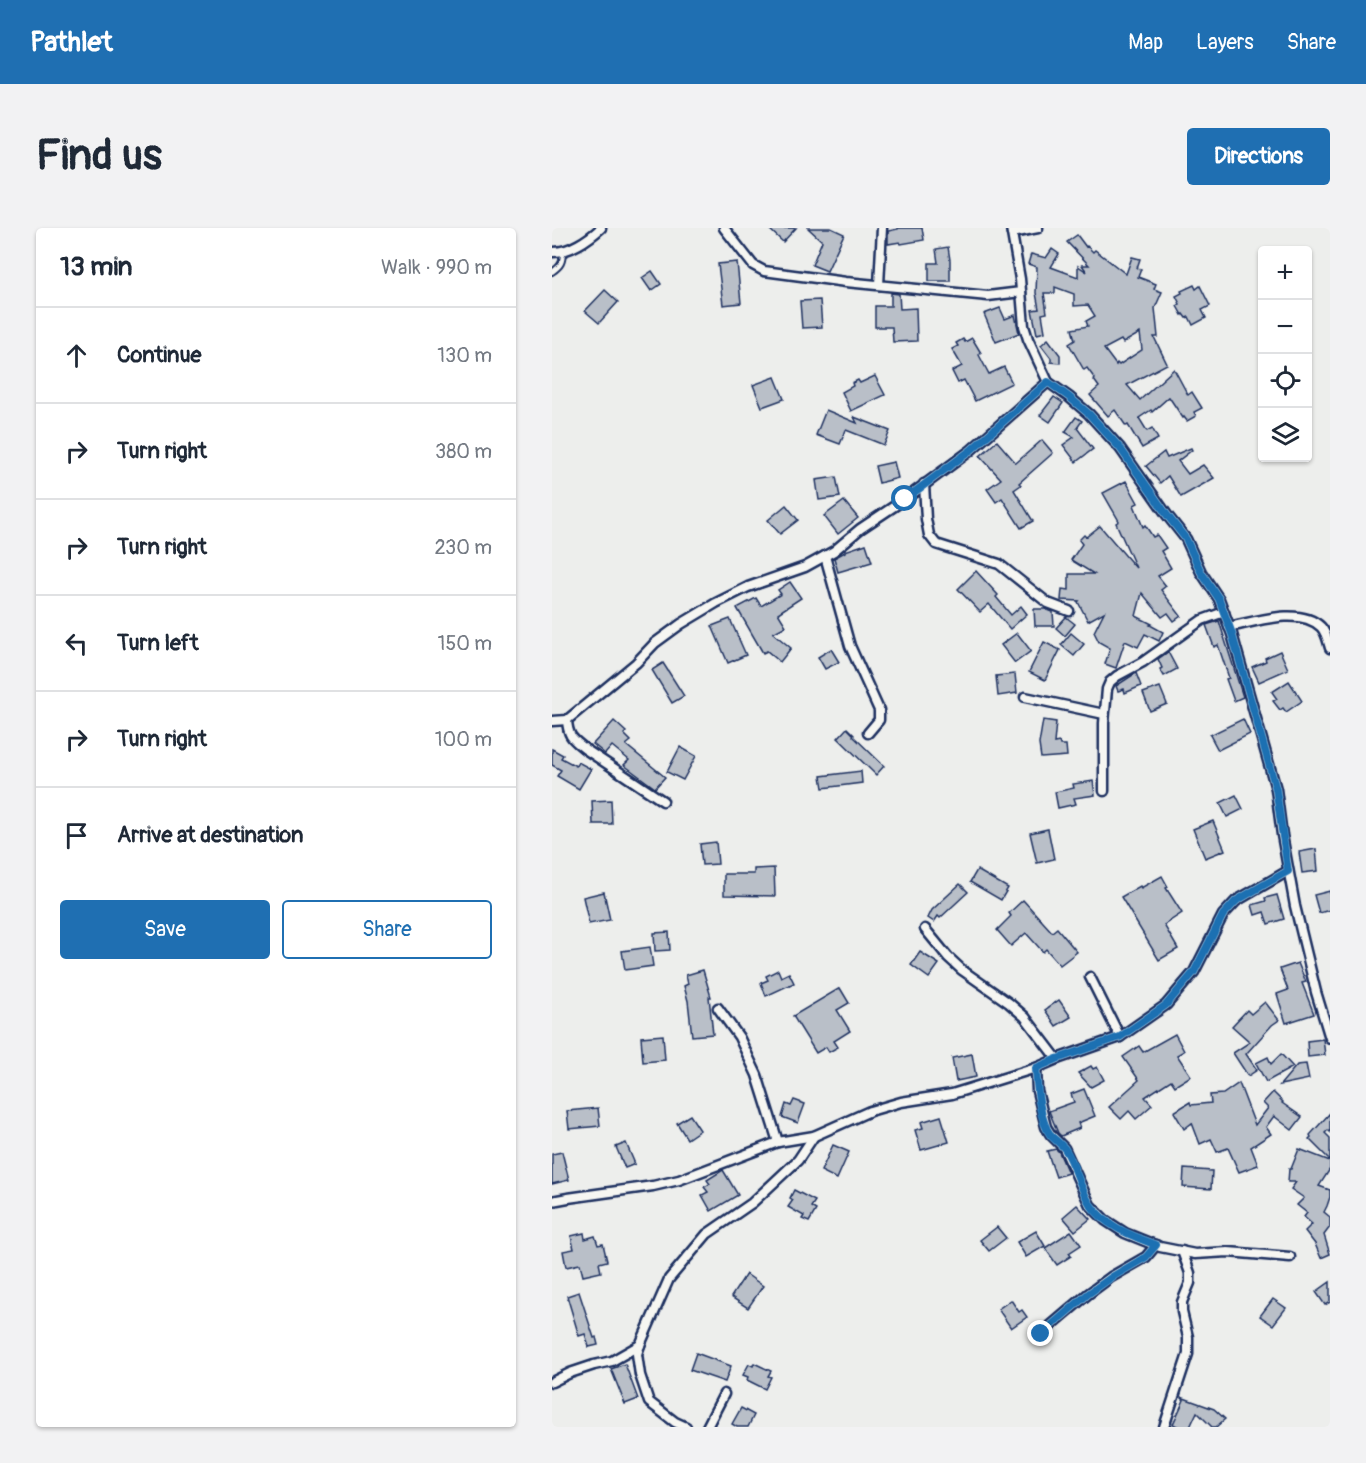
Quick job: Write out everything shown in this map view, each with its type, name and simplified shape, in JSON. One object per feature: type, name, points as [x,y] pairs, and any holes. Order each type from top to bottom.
[{"type":"street","points":[[552,252],[568,249],[601,228]]},
{"type":"street","points":[[724,228],[753,265],[764,271],[988,296],[1022,292]]},
{"type":"street","points":[[879,285],[882,228]]},
{"type":"street","points":[[1038,228],[1011,231],[1022,292],[1024,326],[1028,339],[1048,382],[1089,414],[1120,448],[1186,539],[1201,572],[1219,599],[1276,789],[1288,871],[1330,1038]]},
{"type":"street","points":[[552,721],[567,720],[636,663],[655,643],[681,624],[748,587],[805,567],[834,551],[970,451],[1048,382]]},
{"type":"street","points":[[924,484],[929,535],[936,544],[999,564],[1048,603],[1070,611]]},
{"type":"street","points":[[825,556],[850,646],[879,710],[879,720],[868,733]]},
{"type":"street","points":[[1104,791],[1104,714],[1110,682],[1143,662],[1202,620],[1224,612]]},
{"type":"street","points":[[1229,627],[1282,616],[1307,619],[1321,627],[1327,636],[1330,648]]},
{"type":"street","points":[[1024,697],[1104,714]]},
{"type":"street","points":[[567,720],[568,732],[580,744],[663,801]]},
{"type":"street","points":[[552,1201],[679,1180],[778,1142],[814,1136],[870,1111],[901,1102],[952,1094],[1036,1068],[1120,1037],[1166,1005],[1194,972],[1223,915],[1236,901],[1288,871]]},
{"type":"street","points":[[925,929],[962,970],[1025,1017],[1057,1059]]},
{"type":"street","points":[[1090,976],[1120,1037]]},
{"type":"street","points":[[718,1008],[739,1037],[757,1075],[778,1142]]},
{"type":"street","points":[[1036,1068],[1037,1091],[1046,1127],[1064,1148],[1090,1205],[1105,1220],[1125,1233],[1156,1245],[1195,1254],[1228,1252],[1290,1257]]},
{"type":"street","points":[[686,1427],[675,1422],[649,1402],[640,1375],[638,1354],[640,1345],[669,1279],[707,1234],[752,1203],[798,1160],[814,1136]]},
{"type":"street","points":[[1041,1334],[1088,1294],[1146,1257],[1156,1245]]},
{"type":"street","points":[[1164,1427],[1188,1354],[1188,1337],[1182,1302],[1190,1283],[1190,1273],[1182,1251]]},
{"type":"street","points":[[552,1382],[570,1373],[612,1361],[640,1345]]},
{"type":"street","points":[[707,1427],[724,1394]]},
{"type":"lane","points":[[552,272],[563,261],[563,251]]},
{"type":"building","points":[[768,228],[796,228],[783,242]]},
{"type":"building","points":[[808,228],[831,228],[844,234],[827,271],[812,265],[822,241]]},
{"type":"building","points":[[898,228],[922,228],[924,240],[888,244],[888,231]]},
{"type":"building","points":[[1077,235],[1086,247],[1093,252],[1095,250],[1126,274],[1132,257],[1140,259],[1137,268],[1141,269],[1138,277],[1156,284],[1154,289],[1162,292],[1155,308],[1158,337],[1154,337],[1167,364],[1127,385],[1140,400],[1174,369],[1188,395],[1192,392],[1202,408],[1194,412],[1196,416],[1187,421],[1169,397],[1152,412],[1151,410],[1139,418],[1147,431],[1152,428],[1158,439],[1142,448],[1128,425],[1126,426],[1115,410],[1108,416],[1090,395],[1099,387],[1087,368],[1084,370],[1069,344],[1075,340],[1072,329],[1088,326],[1086,321],[1095,316],[1088,305],[1074,306],[1074,294],[1055,287],[1055,293],[1044,293],[1047,313],[1042,314],[1045,332],[1037,334],[1032,310],[1039,309],[1036,293],[1037,267],[1028,264],[1031,254],[1046,258],[1052,249],[1059,254],[1051,267],[1078,277],[1078,266],[1087,272],[1082,265],[1089,265],[1067,242]],"holes":[[[1140,333],[1142,350],[1116,365],[1104,349],[1121,340],[1123,343]]]},
{"type":"building","points":[[948,247],[950,281],[929,281],[929,263],[938,263],[936,249]]},
{"type":"building","points":[[737,262],[741,303],[723,305],[718,264]]},
{"type":"building","points":[[652,271],[661,284],[651,291],[642,278]]},
{"type":"building","points":[[1194,285],[1196,289],[1200,286],[1210,306],[1202,310],[1206,318],[1193,325],[1189,317],[1182,315],[1177,306],[1180,304],[1176,296]]},
{"type":"building","points":[[605,290],[618,302],[599,323],[585,311]]},
{"type":"building","points":[[891,293],[899,294],[900,309],[916,308],[917,341],[893,342],[892,327],[875,327],[875,306],[891,306]]},
{"type":"building","points":[[820,300],[822,327],[802,328],[800,301]]},
{"type":"building","points":[[1000,308],[1005,319],[1015,315],[1019,333],[996,342],[984,314]]},
{"type":"building","points":[[972,338],[989,374],[1004,367],[1012,383],[975,401],[964,380],[958,383],[952,371],[962,366],[952,349],[958,346],[956,343],[963,339],[965,342]]},
{"type":"building","points":[[1048,339],[1060,355],[1060,363],[1051,362],[1051,358],[1041,345]]},
{"type":"building","points":[[875,376],[885,395],[851,411],[842,392],[858,380],[860,383]]},
{"type":"building","points":[[775,377],[784,399],[762,407],[753,385]]},
{"type":"building","points":[[1054,397],[1063,403],[1050,422],[1040,415]]},
{"type":"building","points":[[826,410],[857,423],[854,417],[890,431],[884,445],[846,430],[840,444],[816,435]]},
{"type":"building","points":[[1076,417],[1082,421],[1077,428],[1093,449],[1076,462],[1063,445],[1074,437],[1065,432]]},
{"type":"building","points":[[1042,440],[1053,453],[1014,490],[1033,521],[1021,528],[1002,498],[996,502],[987,489],[1001,479],[980,456],[997,441],[1016,463]]},
{"type":"building","points":[[1191,448],[1192,450],[1178,461],[1188,474],[1203,465],[1214,478],[1181,497],[1168,476],[1160,483],[1146,466],[1164,452],[1167,458]]},
{"type":"building","points":[[894,462],[898,478],[879,483],[875,466]]},
{"type":"building","points":[[836,477],[840,497],[819,500],[816,480]]},
{"type":"building","points":[[1126,481],[1138,503],[1134,505],[1143,527],[1145,525],[1153,537],[1157,535],[1166,548],[1161,551],[1171,568],[1158,576],[1166,586],[1161,590],[1181,616],[1174,621],[1168,613],[1162,617],[1142,593],[1136,616],[1163,632],[1159,641],[1145,634],[1138,647],[1125,641],[1116,668],[1105,664],[1110,648],[1099,642],[1094,632],[1104,612],[1088,621],[1079,601],[1061,600],[1062,589],[1069,590],[1069,574],[1094,574],[1071,560],[1082,544],[1079,540],[1100,526],[1136,568],[1116,523],[1119,521],[1103,493]]},
{"type":"building","points":[[844,501],[858,518],[838,534],[824,516]]},
{"type":"building","points":[[786,505],[798,520],[780,534],[768,520]]},
{"type":"building","points":[[866,544],[872,562],[838,572],[834,558],[845,551]]},
{"type":"building","points":[[976,571],[998,595],[996,597],[1011,615],[1021,606],[1027,614],[1010,629],[989,604],[980,612],[958,589]]},
{"type":"building","points":[[790,582],[801,598],[778,613],[786,626],[773,633],[791,648],[780,662],[767,651],[763,653],[737,608],[756,598],[761,606],[781,594],[778,590]]},
{"type":"building","points":[[1034,609],[1053,612],[1054,626],[1035,626]]},
{"type":"building","points":[[1066,617],[1075,624],[1065,636],[1056,628]]},
{"type":"building","points":[[730,619],[746,655],[728,663],[712,626]]},
{"type":"building","points":[[1219,621],[1243,697],[1234,701],[1218,645],[1214,647],[1206,625]]},
{"type":"building","points":[[1017,633],[1031,651],[1015,663],[1001,645]]},
{"type":"building","points":[[1071,633],[1084,644],[1074,656],[1061,645]]},
{"type":"building","points":[[1044,642],[1060,650],[1045,680],[1029,672]]},
{"type":"building","points":[[831,649],[839,662],[825,669],[818,657]]},
{"type":"building","points":[[1280,651],[1288,669],[1259,682],[1252,667]]},
{"type":"building","points":[[1168,652],[1177,669],[1164,676],[1158,659]]},
{"type":"building","points":[[663,663],[684,696],[672,703],[652,670]]},
{"type":"building","points":[[1136,673],[1141,686],[1125,693],[1124,689],[1118,691],[1116,686]]},
{"type":"building","points":[[1015,674],[1017,693],[998,696],[996,676]]},
{"type":"building","points":[[1289,681],[1302,701],[1286,712],[1283,708],[1280,710],[1273,701],[1277,699],[1272,692]]},
{"type":"building","points":[[1160,687],[1167,704],[1150,711],[1143,693]]},
{"type":"building","points":[[1243,719],[1250,734],[1218,750],[1210,735]]},
{"type":"building","points":[[1043,720],[1056,722],[1054,743],[1059,742],[1060,745],[1066,745],[1067,756],[1041,758],[1039,744]]},
{"type":"building","points":[[614,721],[626,732],[624,734],[631,741],[626,745],[665,777],[655,788],[624,765],[629,760],[612,746],[605,754],[593,744]]},
{"type":"building","points":[[847,728],[884,766],[876,775],[838,738]]},
{"type":"building","points":[[680,747],[696,756],[683,780],[667,772]]},
{"type":"building","points":[[552,749],[563,755],[561,758],[576,766],[578,762],[591,769],[579,789],[557,776],[561,770],[552,765]]},
{"type":"building","points":[[861,771],[862,783],[823,788],[821,776]]},
{"type":"building","points":[[1093,781],[1095,795],[1074,798],[1076,804],[1058,808],[1055,792],[1074,788],[1073,784]]},
{"type":"building","points":[[1236,795],[1243,809],[1227,817],[1220,803]]},
{"type":"building","points":[[611,800],[612,824],[593,824],[592,801]]},
{"type":"building","points":[[1213,821],[1225,850],[1205,858],[1193,829]]},
{"type":"building","points":[[1048,829],[1054,859],[1037,863],[1030,833]]},
{"type":"building","points":[[716,842],[718,864],[702,865],[700,844]]},
{"type":"building","points":[[1316,849],[1318,871],[1302,873],[1299,852]]},
{"type":"building","points":[[774,868],[775,896],[724,895],[724,874],[754,874],[754,869]]},
{"type":"building","points":[[977,870],[1008,888],[1001,900],[970,882]]},
{"type":"building","points":[[1162,876],[1168,887],[1166,888],[1182,913],[1164,925],[1178,949],[1159,960],[1121,897]]},
{"type":"building","points":[[960,884],[968,892],[940,918],[938,916],[934,922],[928,918],[932,910]]},
{"type":"building","points":[[1330,891],[1330,910],[1319,913],[1314,895]]},
{"type":"building","points":[[604,892],[610,920],[589,924],[583,897]]},
{"type":"building","points":[[1277,895],[1284,919],[1268,924],[1264,912],[1255,915],[1252,905]]},
{"type":"building","points":[[1023,900],[1052,932],[1057,928],[1077,952],[1060,965],[1046,949],[1043,952],[1026,933],[1011,946],[997,930],[1011,916],[1009,913]]},
{"type":"building","points":[[669,932],[670,950],[655,951],[654,933]]},
{"type":"building","points":[[650,947],[653,966],[625,970],[622,951]]},
{"type":"building","points":[[920,952],[939,964],[929,978],[911,965]]},
{"type":"building","points":[[1298,963],[1306,982],[1302,983],[1314,1014],[1286,1023],[1277,994],[1288,990],[1280,969]]},
{"type":"building","points":[[703,970],[711,997],[709,997],[713,1034],[692,1036],[684,986],[688,984],[686,975]]},
{"type":"building","points":[[778,970],[781,977],[789,973],[794,983],[766,996],[761,983],[768,980],[766,976]]},
{"type":"building","points":[[840,988],[849,1003],[837,1010],[850,1031],[834,1041],[838,1047],[829,1052],[826,1047],[816,1053],[793,1016]]},
{"type":"building","points":[[1059,1000],[1071,1017],[1056,1026],[1045,1010]]},
{"type":"building","points":[[1265,1002],[1279,1020],[1246,1054],[1257,1070],[1248,1076],[1233,1053],[1250,1042],[1232,1026],[1247,1010],[1251,1014]]},
{"type":"building","points":[[1175,1034],[1184,1051],[1177,1055],[1191,1076],[1175,1086],[1171,1080],[1145,1097],[1152,1105],[1136,1119],[1129,1111],[1121,1119],[1109,1107],[1139,1080],[1123,1057],[1139,1046],[1143,1052]]},
{"type":"building","points":[[663,1035],[665,1060],[643,1062],[641,1037]]},
{"type":"building","points":[[1323,1039],[1325,1055],[1308,1057],[1307,1041]]},
{"type":"building","points":[[972,1054],[976,1077],[956,1081],[952,1058]]},
{"type":"building","points":[[1281,1054],[1293,1067],[1266,1082],[1256,1063],[1268,1057],[1271,1064]]},
{"type":"building","points":[[1306,1064],[1309,1079],[1280,1085],[1297,1065]]},
{"type":"building","points":[[1091,1066],[1093,1069],[1097,1067],[1104,1080],[1091,1087],[1078,1073]]},
{"type":"building","points":[[1239,1083],[1255,1125],[1268,1108],[1263,1103],[1273,1092],[1282,1103],[1302,1117],[1292,1130],[1274,1116],[1266,1127],[1271,1134],[1251,1147],[1258,1165],[1239,1172],[1228,1148],[1217,1152],[1211,1139],[1200,1144],[1192,1123],[1184,1129],[1174,1112],[1190,1102],[1191,1105],[1211,1103],[1210,1095],[1223,1094]]},
{"type":"building","points":[[1084,1089],[1095,1116],[1078,1123],[1080,1128],[1061,1136],[1049,1111],[1074,1102],[1071,1094]]},
{"type":"building","points":[[794,1100],[805,1104],[798,1123],[782,1117],[786,1104],[791,1106]]},
{"type":"building","points":[[598,1108],[600,1126],[569,1129],[567,1111]]},
{"type":"building","points":[[1330,1113],[1330,1132],[1328,1130],[1325,1133],[1330,1138],[1330,1160],[1309,1139]]},
{"type":"building","points":[[690,1115],[700,1130],[687,1139],[677,1123]]},
{"type":"building","points":[[941,1116],[949,1142],[921,1150],[915,1130],[923,1128],[921,1122]]},
{"type":"building","points":[[626,1143],[635,1164],[625,1168],[616,1147]]},
{"type":"building","points":[[833,1145],[849,1152],[837,1179],[821,1171]]},
{"type":"building","points":[[1056,1149],[1068,1173],[1056,1177],[1047,1151]]},
{"type":"building","points":[[1299,1149],[1330,1161],[1330,1169],[1319,1186],[1330,1190],[1330,1197],[1324,1212],[1330,1217],[1330,1227],[1324,1235],[1330,1254],[1321,1258],[1315,1244],[1305,1231],[1312,1224],[1304,1217],[1307,1213],[1297,1205],[1304,1198],[1291,1189],[1296,1182],[1288,1182],[1289,1169]]},
{"type":"building","points":[[562,1152],[569,1180],[552,1184],[552,1154]]},
{"type":"building","points":[[1184,1169],[1212,1171],[1211,1189],[1183,1187]]},
{"type":"building","points":[[723,1170],[738,1195],[711,1211],[702,1195],[708,1192],[704,1187],[710,1184],[707,1180]]},
{"type":"building","points":[[794,1190],[815,1201],[811,1207],[816,1210],[809,1222],[802,1219],[804,1216],[788,1207],[793,1200],[790,1198]]},
{"type":"building","points":[[1077,1205],[1090,1219],[1075,1231],[1063,1217]]},
{"type":"building","points":[[997,1227],[1006,1238],[989,1251],[980,1240]]},
{"type":"building","points":[[1036,1231],[1045,1246],[1026,1257],[1017,1242]]},
{"type":"building","points":[[1071,1231],[1081,1245],[1069,1253],[1071,1256],[1057,1265],[1045,1248]]},
{"type":"building","points":[[584,1233],[585,1239],[595,1236],[598,1245],[603,1244],[607,1261],[599,1263],[601,1272],[583,1276],[580,1264],[566,1267],[563,1251],[574,1249],[571,1236]]},
{"type":"building","points":[[746,1274],[763,1286],[748,1308],[731,1297]]},
{"type":"building","points":[[1330,1282],[1330,1302],[1325,1305],[1316,1292]]},
{"type":"building","points":[[579,1292],[598,1345],[589,1347],[585,1334],[579,1336],[567,1296]]},
{"type":"building","points":[[1273,1299],[1286,1308],[1273,1325],[1260,1316]]},
{"type":"building","points":[[1011,1300],[1019,1312],[1022,1310],[1027,1317],[1011,1328],[998,1309]]},
{"type":"building","points":[[696,1353],[731,1366],[725,1382],[690,1370]]},
{"type":"building","points":[[754,1363],[771,1371],[768,1376],[771,1377],[765,1389],[747,1380],[748,1377],[743,1375],[749,1364],[753,1366]]},
{"type":"building","points":[[625,1364],[638,1399],[625,1404],[611,1369]]},
{"type":"building","points":[[1181,1397],[1214,1409],[1225,1419],[1216,1427],[1212,1427],[1197,1412],[1190,1427],[1179,1427],[1173,1424],[1184,1400]]},
{"type":"building","points":[[741,1408],[754,1415],[748,1427],[737,1427],[732,1424]]},
{"type":"route","points":[[905,499],[970,451],[1048,382],[1069,397],[1089,414],[1120,448],[1186,539],[1201,572],[1219,599],[1232,634],[1276,789],[1288,871],[1236,901],[1223,915],[1194,972],[1166,1005],[1120,1037],[1036,1068],[1037,1091],[1046,1127],[1064,1148],[1090,1205],[1105,1220],[1125,1233],[1156,1245],[1146,1257],[1088,1294],[1041,1334]]}]
